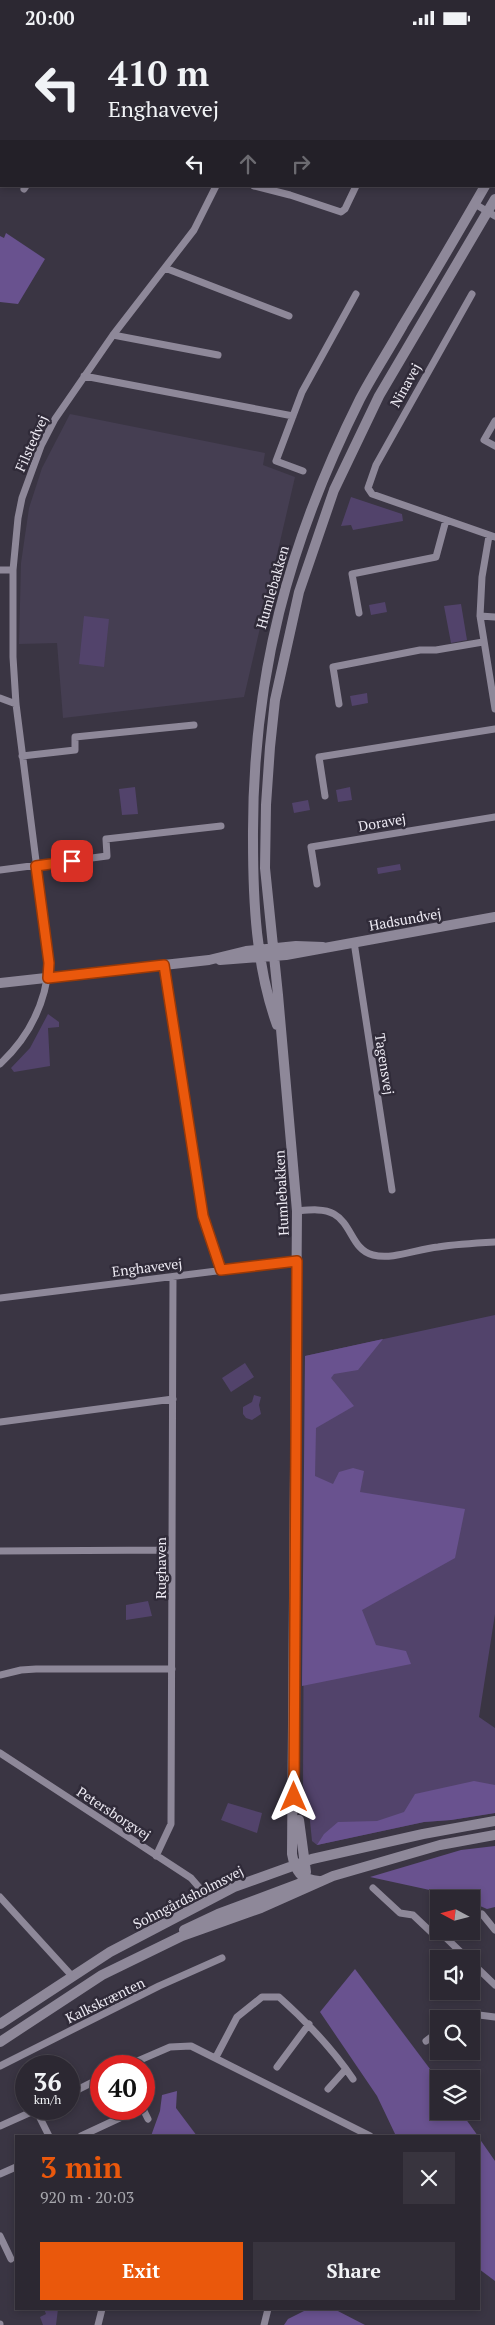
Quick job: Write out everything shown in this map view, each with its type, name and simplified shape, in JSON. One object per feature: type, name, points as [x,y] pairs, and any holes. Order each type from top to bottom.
[{"type":"street","name":"Filstedvej","points":[[0,1064],[18,1046],[28,1031],[40,1006],[48,978],[49,963],[16,704],[12,637],[13,571],[18,518],[30,473],[55,419],[113,335],[201,218],[216,187]]},
{"type":"street","points":[[258,187],[290,195],[341,212],[345,209],[356,187]]},
{"type":"street","name":"Humlebakken","points":[[281,1038],[266,996],[253,864],[252,790],[262,693],[271,643],[285,587],[320,486],[361,397],[484,187]]},
{"type":"street","name":"Humlebakken","points":[[294,1865],[292,1847],[294,1797],[297,1211],[265,868],[266,805],[275,700],[299,592],[334,490],[351,451],[379,396],[491,214],[495,199]]},
{"type":"street","points":[[475,204],[491,214]]},
{"type":"street","points":[[165,268],[289,316]]},
{"type":"street","points":[[303,471],[276,461],[302,392],[356,294]]},
{"type":"street","name":"Ninavej","points":[[446,520],[372,494],[369,491],[368,484],[376,465],[472,294]]},
{"type":"street","points":[[113,335],[218,355]]},
{"type":"street","points":[[84,375],[293,415]]},
{"type":"street","points":[[495,421],[484,439],[495,445]]},
{"type":"street","points":[[359,613],[352,574],[436,557],[446,520],[492,536],[482,577],[480,616],[495,709]]},
{"type":"street","points":[[0,570],[13,571]]},
{"type":"street","points":[[480,616],[495,617]]},
{"type":"street","points":[[339,704],[333,667],[420,650],[483,642]]},
{"type":"street","points":[[0,698],[16,704]]},
{"type":"street","points":[[22,756],[75,750],[75,737],[194,725]]},
{"type":"street","points":[[325,796],[319,757],[495,729]]},
{"type":"street","name":"Doravej","points":[[317,883],[311,847],[495,817]]},
{"type":"street","points":[[0,870],[107,856],[106,839],[221,826]]},
{"type":"street","name":"Hadsundvej","points":[[0,983],[209,960],[231,953],[261,954],[273,953],[296,946],[323,947],[494,917]]},
{"type":"street","name":"Tagensvej","points":[[354,942],[392,1190]]},
{"type":"street","points":[[164,965],[203,1216],[221,1270]]},
{"type":"street","points":[[297,1211],[323,1211],[334,1214],[344,1223],[359,1247],[376,1256],[394,1255],[436,1247],[495,1242]]},
{"type":"street","name":"Enghavevej","points":[[0,1298],[297,1261]]},
{"type":"street","name":"Rughaven","points":[[156,1856],[171,1824],[173,1277]]},
{"type":"street","points":[[0,1422],[173,1399]]},
{"type":"street","points":[[0,1551],[172,1550]]},
{"type":"street","points":[[0,1675],[28,1669],[172,1669]]},
{"type":"street","name":"Petersborgvej","points":[[0,1753],[191,1878],[210,1900]]},
{"type":"street","name":"Humlebakken","points":[[294,1797],[305,1861],[306,1872],[304,1879]]},
{"type":"street","name":"Sohngårdsholmsvej","points":[[0,2024],[110,1952],[234,1887],[305,1861],[424,1834],[495,1821]]},
{"type":"street","points":[[118,1966],[182,1936],[286,1897],[319,1881],[440,1845],[495,1835]]},
{"type":"street","points":[[294,1865],[299,1875],[304,1879],[319,1881]]},
{"type":"street","points":[[0,2042],[78,1989],[200,1922],[296,1885],[304,1879]]},
{"type":"street","points":[[374,1888],[400,1913],[413,1915],[431,1932],[443,1935],[459,1950]]},
{"type":"street","points":[[0,1897],[72,1976]]},
{"type":"street","points":[[482,1914],[495,1930]]},
{"type":"street","name":"Kalkskrænten","points":[[0,2066],[159,1986],[222,1959]]},
{"type":"street","points":[[480,1971],[495,1985]]},
{"type":"street","points":[[216,2057],[237,2017],[262,1997],[279,1997],[309,2024],[354,2079]]},
{"type":"street","points":[[480,2015],[495,2017]]},
{"type":"street","points":[[277,2067],[309,2024]]},
{"type":"street","points":[[426,2041],[430,2038]]},
{"type":"street","points":[[151,2055],[170,2047],[191,2046],[368,2135]]},
{"type":"street","points":[[328,2089],[346,2069]]},
{"type":"street","points":[[0,2127],[15,2120]]},
{"type":"street","points":[[42,2120],[49,2135]]},
{"type":"street","points":[[83,2135],[117,2120]]},
{"type":"street","points":[[0,2175],[15,2168]]},
{"type":"street","points":[[0,2236],[11,2259]]},
{"type":"street","points":[[98,2325],[102,2310]]},
{"type":"street","points":[[264,2325],[268,2310]]},
{"type":"shaded area","points":[[6,233],[45,259],[18,304],[0,302],[0,236],[4,238]]},
{"type":"shaded area","points":[[70,414],[265,453],[263,465],[295,477],[244,697],[63,718],[57,643],[19,644],[21,563],[29,508],[42,468]]},
{"type":"shaded area","points":[[351,497],[402,514],[403,521],[353,530],[351,525],[341,526]]},
{"type":"shaded area","points":[[385,602],[387,612],[371,615],[369,605]]},
{"type":"shaded area","points":[[461,604],[467,640],[451,643],[444,606]]},
{"type":"shaded area","points":[[84,616],[109,619],[104,667],[79,664]]},
{"type":"shaded area","points":[[367,693],[368,703],[352,706],[350,696]]},
{"type":"shaded area","points":[[135,787],[138,814],[122,815],[119,789]]},
{"type":"shaded area","points":[[350,787],[352,800],[338,802],[336,790]]},
{"type":"shaded area","points":[[308,800],[310,810],[294,813],[292,803]]},
{"type":"shaded area","points":[[400,864],[401,870],[378,874],[377,868]]},
{"type":"shaded area","points":[[48,1014],[59,1022],[59,1027],[48,1028],[50,1066],[14,1072],[11,1068],[30,1048]]},
{"type":"shaded area","points":[[495,1315],[495,1614],[479,1717],[495,1728],[495,1813],[424,1822],[317,1845],[312,1841],[309,1811],[311,1810],[303,1786],[305,1356]]},
{"type":"shaded area","points":[[383,1339],[358,1370],[334,1374],[331,1378],[354,1406],[316,1428],[315,1476],[333,1484],[339,1472],[353,1468],[364,1471],[360,1492],[465,1509],[455,1558],[362,1610],[376,1645],[406,1651],[411,1664],[302,1686],[305,1356]]},
{"type":"shaded area","points":[[245,1363],[254,1377],[231,1392],[222,1378]]},
{"type":"shaded area","points":[[254,1395],[261,1397],[259,1405],[261,1414],[252,1420],[246,1418],[243,1414],[243,1407],[252,1402]]},
{"type":"shaded area","points":[[148,1601],[152,1616],[126,1620],[126,1605]]},
{"type":"shaded area","points":[[474,1781],[495,1785],[495,1813],[424,1822],[317,1845],[324,1834],[338,1822],[377,1821],[404,1812],[415,1794]]},
{"type":"shaded area","points":[[228,1803],[262,1813],[257,1833],[221,1820]]},
{"type":"shaded area","points":[[495,1846],[495,1907],[487,1909],[480,1906],[480,1890],[430,1890],[370,1877],[461,1850]]},
{"type":"shaded area","points":[[355,1969],[431,2070],[430,2120],[466,2120],[477,2135],[396,2135],[377,2096],[320,2012]]},
{"type":"shaded area","points":[[177,2091],[176,2108],[196,2135],[151,2135],[160,2111],[162,2095]]},
{"type":"shaded area","points":[[480,2139],[495,2161],[495,2281],[480,2270]]},
{"type":"shaded area","points":[[44,2310],[58,2310],[56,2325],[43,2325],[40,2317],[46,2314]]},
{"type":"shaded area","points":[[306,2310],[336,2310],[365,2325],[284,2325],[288,2319]]},
{"type":"route","points":[[72,861],[36,866],[49,963],[48,978],[164,965],[186,1118],[203,1216],[221,1270],[297,1261],[294,1797]]}]
